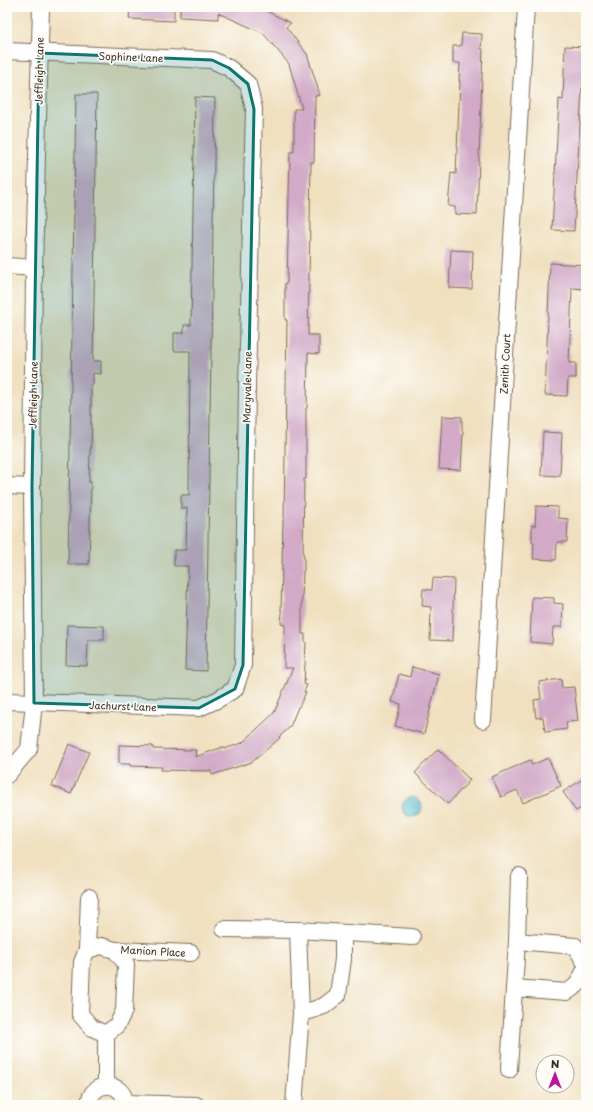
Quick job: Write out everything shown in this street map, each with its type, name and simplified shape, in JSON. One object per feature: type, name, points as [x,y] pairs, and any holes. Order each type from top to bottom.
[{"type":"street","name":"Jeffleigh Lane","points":[[7,776],[29,748],[34,703],[32,487],[34,268],[41,7]]},
{"type":"street","name":"Zenith Court","points":[[483,720],[526,7]]},
{"type":"street","name":"Sophine Lane","points":[[7,51],[212,60],[229,68],[248,84]]},
{"type":"street","name":"Maryvale Lane","points":[[235,689],[243,665],[247,385],[254,109],[248,84]]},
{"type":"street","points":[[7,266],[34,268]]},
{"type":"street","points":[[7,486],[32,487]]},
{"type":"street","name":"Jachurst Lane","points":[[7,701],[199,708],[217,700],[235,689]]},
{"type":"street","points":[[509,1070],[517,941],[519,876]]},
{"type":"street","points":[[89,897],[87,950],[82,962],[80,1014],[92,1028],[106,1034],[106,1085]]},
{"type":"street","points":[[224,929],[298,930],[412,937]]},
{"type":"street","points":[[294,1105],[301,1014],[298,930]]},
{"type":"street","points":[[301,1014],[324,1006],[338,995],[344,958],[344,934]]},
{"type":"street","points":[[517,941],[575,946],[586,964]]},
{"type":"street","name":"Manion Place","points":[[87,950],[101,946],[115,950],[191,953]]},
{"type":"street","name":"Manion Place","points":[[106,1034],[117,1025],[124,1011],[126,964],[115,950]]},
{"type":"street","points":[[514,988],[567,992],[577,985],[586,968]]},
{"type":"street","points":[[89,1105],[92,1094],[95,1090],[106,1085],[112,1086],[121,1092],[125,1104],[196,1105]]},
{"type":"highlighted area","points":[[39,53],[212,60],[229,68],[248,84],[254,109],[243,665],[235,689],[199,708],[34,703],[32,487]]},
{"type":"water","points":[[412,797],[419,800],[422,807],[419,814],[412,817],[405,814],[402,807],[405,800]]},
{"type":"building","points":[[130,7],[174,7],[174,21],[129,19]]},
{"type":"building","points":[[180,7],[258,7],[291,23],[286,27],[307,54],[320,95],[315,96],[314,162],[311,162],[308,335],[319,335],[319,354],[308,353],[306,479],[304,479],[304,571],[302,600],[302,634],[305,634],[306,643],[304,684],[307,685],[304,692],[306,692],[290,727],[279,737],[280,738],[252,762],[212,775],[211,771],[161,770],[162,767],[130,766],[130,764],[119,764],[119,745],[153,746],[153,749],[196,750],[195,757],[223,747],[224,749],[242,743],[274,713],[293,668],[284,668],[285,625],[281,624],[287,320],[285,320],[285,283],[287,283],[290,152],[294,152],[294,109],[302,109],[289,64],[263,33],[218,13],[218,19],[180,17]]},
{"type":"building","points":[[462,33],[482,34],[481,49],[483,49],[477,215],[455,214],[455,207],[448,206],[451,173],[456,174],[460,81],[460,63],[453,63],[453,46],[461,46]]},
{"type":"building","points":[[565,46],[586,47],[585,88],[582,88],[574,231],[552,230],[559,99],[563,100]]},
{"type":"building","points":[[76,94],[97,94],[93,361],[101,361],[101,374],[93,373],[93,384],[91,384],[92,429],[89,482],[91,482],[89,564],[68,564]]},
{"type":"building","points":[[195,97],[215,98],[206,671],[185,670],[188,566],[174,566],[174,550],[186,550],[187,508],[181,508],[181,495],[189,495],[190,351],[174,351],[174,333],[184,333],[184,325],[191,325]]},
{"type":"building","points":[[451,250],[473,251],[472,289],[449,288]]},
{"type":"building","points":[[550,263],[586,265],[585,289],[572,288],[569,363],[576,363],[576,378],[568,378],[567,396],[545,395]]},
{"type":"building","points":[[442,416],[462,417],[463,431],[461,470],[439,469]]},
{"type":"building","points":[[543,432],[562,433],[560,476],[541,475]]},
{"type":"building","points":[[536,506],[558,507],[558,518],[568,519],[567,542],[557,542],[556,560],[533,559],[534,543],[532,543],[532,525],[535,526]]},
{"type":"building","points":[[433,578],[454,579],[452,641],[430,640],[431,607],[422,606],[423,589],[432,590]]},
{"type":"building","points":[[532,597],[554,598],[554,603],[563,604],[562,627],[553,627],[552,644],[530,642]]},
{"type":"building","points":[[67,625],[104,626],[104,640],[88,640],[87,666],[66,665]]},
{"type":"building","points":[[412,667],[439,674],[424,734],[395,726],[401,704],[392,702],[399,674],[410,677]]},
{"type":"building","points":[[561,679],[562,688],[574,687],[578,721],[566,722],[567,729],[545,732],[543,717],[536,718],[534,700],[541,699],[539,682]]},
{"type":"building","points":[[69,744],[89,752],[71,794],[52,786]]},
{"type":"building","points":[[438,749],[470,780],[448,804],[415,773]]},
{"type":"building","points":[[548,758],[561,786],[523,803],[517,790],[501,797],[492,777],[530,760],[532,765]]},
{"type":"building","points":[[586,777],[586,805],[576,811],[563,792]]}]
